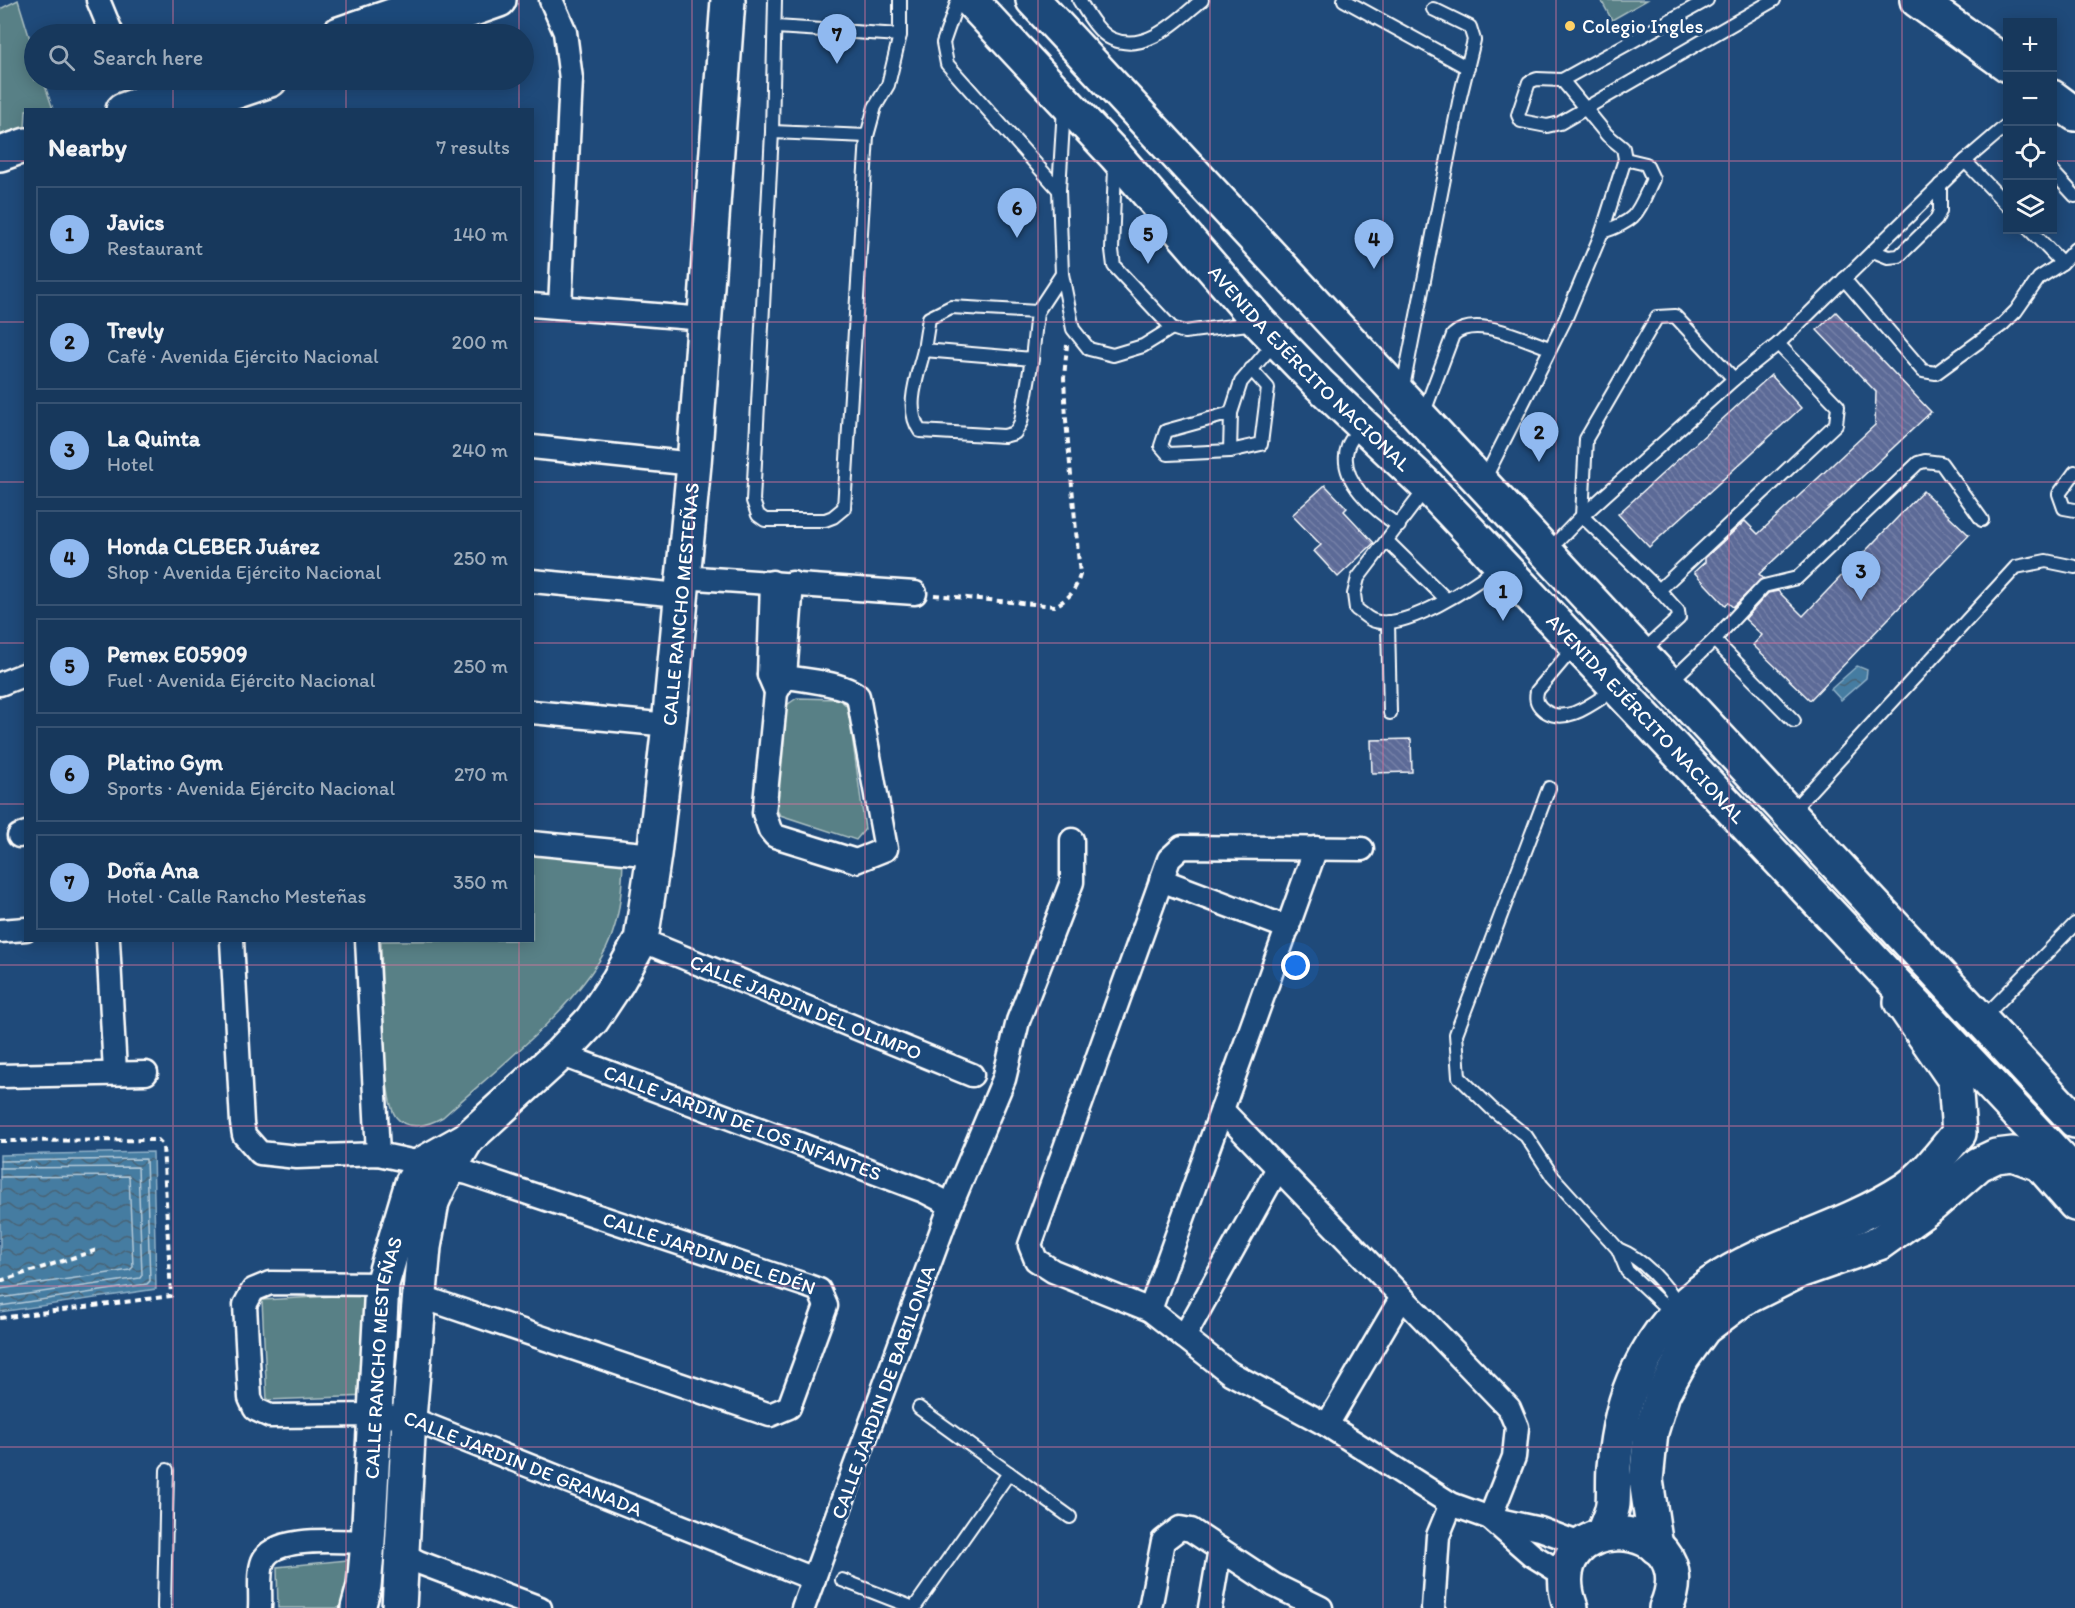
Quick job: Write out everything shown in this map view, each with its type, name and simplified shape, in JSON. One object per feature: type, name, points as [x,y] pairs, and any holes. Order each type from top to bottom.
[{"type":"street","points":[[98,0],[108,24]]},
{"type":"street","points":[[378,24],[418,14],[499,0]]},
{"type":"street","points":[[551,0],[565,32],[571,79],[560,307]]},
{"type":"street","name":"CALLE RANCHO MESTEÑAS","points":[[358,1608],[364,1586],[368,1542],[382,1284],[398,1222],[412,1183],[437,1166],[560,1054],[598,1010],[641,940],[654,855],[669,725],[694,464],[728,0]]},
{"type":"street","name":"AVENIDA EJÉRCITO NACIONAL","points":[[970,0],[1116,156],[1268,331],[1427,486],[2075,1174]]},
{"type":"street","points":[[1932,5],[2003,62]]},
{"type":"street","name":"AVENIDA EJÉRCITO NACIONAL","points":[[1046,7],[1411,408],[1513,514],[2075,1121]]},
{"type":"street","points":[[172,105],[194,90]]},
{"type":"street","points":[[143,108],[172,105],[231,90]]},
{"type":"street","points":[[2057,101],[2075,114]]},
{"type":"street","points":[[0,154],[24,146]]},
{"type":"street","points":[[0,176],[24,168]]},
{"type":"street","points":[[534,305],[705,320]]},
{"type":"street","points":[[534,447],[694,464]]},
{"type":"street","points":[[1427,486],[1480,529],[1488,531],[1499,528],[1513,514]]},
{"type":"street","points":[[1499,565],[1517,565],[1566,595],[1595,605]]},
{"type":"street","points":[[534,581],[681,586],[782,582],[915,593]]},
{"type":"street","points":[[777,682],[849,689],[858,696],[886,849],[856,861],[775,836],[770,830],[764,813],[777,682],[782,582]]},
{"type":"street","points":[[0,684],[24,675]]},
{"type":"street","points":[[534,712],[669,725]]},
{"type":"street","name":"CALLE JARDIN DE BABILONIA","points":[[803,1608],[951,1205],[1004,1079],[1018,1021],[1072,882],[1072,840]]},
{"type":"street","points":[[534,843],[654,855]]},
{"type":"street","points":[[1362,849],[1182,847],[1169,859],[1030,1245],[1036,1260],[1053,1271],[1150,1310],[1230,1373],[1327,1425],[1451,1504],[1490,1518],[1593,1539],[1631,1533],[1656,1547],[1667,1562],[1672,1579],[1671,1597],[1666,1608]]},
{"type":"street","points":[[1150,1310],[1316,848]]},
{"type":"street","points":[[1161,880],[1288,928]]},
{"type":"street","points":[[0,931],[24,929]]},
{"type":"street","name":"CALLE JARDIN DEL OLIMPO","points":[[641,940],[972,1075]]},
{"type":"street","points":[[108,942],[115,1072]]},
{"type":"street","points":[[232,942],[244,1135],[260,1153],[297,1156],[378,1154],[437,1166]]},
{"type":"street","points":[[367,942],[378,1154]]},
{"type":"street","points":[[1571,1608],[1566,1594],[1566,1576],[1572,1559],[1593,1539],[1613,1506],[1614,1467],[1624,1401],[1639,1368],[1692,1318],[1731,1270],[1765,1252],[1851,1220],[1908,1188],[1959,1133],[1955,1080],[1907,1013],[1890,978]]},
{"type":"street","name":"CALLE JARDÍN DE LOS INFANTES","points":[[560,1054],[924,1191],[951,1205]]},
{"type":"street","points":[[0,1076],[146,1073]]},
{"type":"street","points":[[1222,1110],[1509,1408],[1517,1427],[1514,1457],[1490,1518]]},
{"type":"street","points":[[1952,1141],[1966,1145],[1972,1150],[1979,1164]]},
{"type":"street","points":[[1692,1318],[1741,1300],[1799,1271],[1879,1243],[1932,1205],[1979,1164],[1996,1156],[2013,1154],[2040,1164],[2075,1204]]},
{"type":"street","name":"CALLE RANCHO MESTEÑAS","points":[[399,1608],[409,1418],[424,1247],[432,1202],[440,1184],[437,1166]]},
{"type":"street","name":"CALLE JARDIN DEL EDÉN","points":[[420,1294],[434,1301],[770,1415],[789,1407],[824,1314],[825,1299],[819,1290],[437,1166]]},
{"type":"street","points":[[1185,1337],[1278,1168]]},
{"type":"street","name":"CALLE JARDIN DE GRANADA","points":[[382,1284],[270,1284],[253,1290],[245,1305],[250,1398],[255,1409],[270,1416],[376,1414],[409,1418],[814,1579]]},
{"type":"street","points":[[1327,1425],[1402,1297]]},
{"type":"street","points":[[1656,1547],[1646,1480],[1651,1432],[1663,1393],[1683,1357],[1692,1318]]},
{"type":"street","points":[[1433,1608],[1438,1536],[1451,1504]]},
{"type":"street","points":[[1490,1518],[1532,1555],[1566,1576]]},
{"type":"street","points":[[1150,1608],[1163,1541],[1180,1528],[1191,1530],[1274,1585],[1322,1608]]},
{"type":"street","points":[[260,1608],[262,1566],[268,1554],[274,1550],[288,1543],[368,1542]]},
{"type":"street","points":[[1210,1608],[1221,1550]]},
{"type":"street","points":[[403,1554],[418,1562],[540,1608]]},
{"type":"lane","points":[[776,0],[772,132],[753,501],[758,515],[765,520],[825,520],[833,517],[844,507],[867,136],[875,107],[888,85],[900,35],[900,0]]},
{"type":"lane","points":[[958,0],[943,43],[947,64],[1059,190]]},
{"type":"lane","points":[[1079,0],[1095,23],[1112,39],[1128,41],[1143,40],[1159,34],[1203,0]]},
{"type":"lane","points":[[1344,0],[1468,68]]},
{"type":"lane","points":[[1707,0],[1562,80],[1537,79],[1529,82],[1518,118],[1524,123],[1554,125],[1774,0]]},
{"type":"lane","points":[[1411,408],[1460,97],[1474,40],[1470,27],[1433,9]]},
{"type":"lane","points":[[776,27],[900,35]]},
{"type":"lane","points":[[1482,483],[1550,348],[1602,232],[1625,159],[1623,148],[1607,135],[1562,80]]},
{"type":"lane","points":[[1064,100],[1059,190],[1062,274],[1073,329],[1089,349],[1113,355],[1143,346],[1172,328]]},
{"type":"lane","points":[[1546,552],[1582,516],[1734,379],[1778,344],[1940,185],[2005,126]]},
{"type":"lane","points":[[772,132],[867,136]]},
{"type":"lane","points":[[1116,156],[1112,250],[1114,266],[1172,328],[1184,332],[1268,331],[1251,369],[1241,382],[1231,412],[1230,451]]},
{"type":"lane","points":[[1602,232],[1631,220],[1653,179],[1646,164],[1625,159]]},
{"type":"lane","points":[[1965,161],[2003,202]]},
{"type":"lane","points":[[2057,176],[2075,196]]},
{"type":"lane","points":[[1873,251],[1888,257],[1899,256],[1936,220],[1940,185]]},
{"type":"lane","points":[[2034,234],[2062,263]]},
{"type":"lane","points":[[1844,279],[1923,371],[1936,373],[2002,325],[2016,311],[2039,278],[2062,263],[2075,249]]},
{"type":"lane","points":[[1037,312],[951,307],[929,318],[913,399],[912,420],[920,430],[1004,436],[1015,433],[1021,422],[1032,359],[1037,312],[1062,274]]},
{"type":"lane","points":[[1640,653],[1679,618],[1678,611],[1582,516],[1586,440],[1657,317],[1675,316],[1734,379]]},
{"type":"lane","points":[[1411,408],[1453,335],[1461,327],[1478,325],[1550,348]]},
{"type":"lane","points":[[1659,590],[1836,424],[1838,406],[1778,344]]},
{"type":"lane","points":[[924,350],[1032,359]]},
{"type":"lane","points":[[1231,412],[1166,430],[1161,446],[1168,454],[1230,451],[1261,444],[1268,388],[1251,369]]},
{"type":"lane","points":[[1362,425],[1347,447],[1347,468],[1360,493],[1381,514],[1399,526]]},
{"type":"lane","points":[[1668,684],[1714,640],[1764,586],[1797,578],[1917,463],[1925,461],[1941,463],[1982,520]]},
{"type":"lane","points":[[2075,472],[2059,494],[2064,508],[2075,510]]},
{"type":"lane","points":[[1427,486],[1358,578],[1354,594],[1356,609],[1372,621],[1401,621],[1481,581],[1499,565]]},
{"type":"lane","points":[[1387,541],[1446,599]]},
{"type":"lane","points":[[1790,814],[2016,567],[2046,561],[2075,567]]},
{"type":"lane","points":[[1388,622],[1390,713]]},
{"type":"lane","points":[[1714,640],[1794,721]]},
{"type":"lane","points":[[1576,645],[1538,691],[1536,696],[1539,707],[1553,716],[1568,716],[1618,687]]},
{"type":"lane","points":[[1549,788],[1456,1034],[1459,1077],[1492,1109],[1526,1136],[1553,1177],[1618,1249],[1632,1254],[1692,1318]]},
{"type":"lane","points":[[1981,1020],[2075,924]]},
{"type":"lane","points":[[919,1408],[1070,1517]]},
{"type":"lane","points":[[164,1608],[167,1470]]},
{"type":"lane","points":[[842,1580],[914,1608],[1009,1473]]},
{"type":"path","points":[[915,593],[1054,606],[1067,600],[1075,591],[1080,575],[1064,378],[1065,350],[1073,329]]},
{"type":"path","points":[[0,1141],[158,1140],[163,1145],[171,1296],[0,1318]]},
{"type":"path","points":[[0,1281],[100,1249]]},
{"type":"green space","points":[[18,0],[25,24],[24,90],[46,90],[53,108],[24,108],[24,130],[0,140],[0,9]]},
{"type":"green space","points":[[1601,0],[1647,0],[1612,20]]},
{"type":"green space","points":[[797,698],[839,699],[848,707],[865,829],[856,840],[780,815],[775,807],[784,707]]},
{"type":"green space","points":[[534,847],[623,861],[622,886],[612,936],[586,980],[568,1002],[528,1042],[443,1117],[419,1126],[412,1126],[401,1122],[396,1117],[387,1086],[381,942],[534,942]]},
{"type":"green space","points":[[372,1294],[369,1396],[267,1400],[262,1300]]},
{"type":"green space","points":[[357,1559],[349,1608],[278,1608],[277,1567]]},
{"type":"water","points":[[1857,666],[1867,670],[1866,678],[1841,700],[1831,689]]},
{"type":"water","points":[[153,1152],[156,1289],[0,1312],[0,1155]]},
{"type":"building","points":[[1836,312],[1931,412],[1759,574],[1763,578],[1733,607],[1728,603],[1725,605],[1694,572],[1705,562],[1705,558],[1745,521],[1758,534],[1875,425],[1876,392],[1817,330]]},
{"type":"building","points":[[1771,375],[1801,408],[1649,547],[1618,514]]},
{"type":"building","points":[[1325,485],[1347,508],[1344,511],[1374,543],[1338,577],[1314,551],[1321,545],[1292,515]]},
{"type":"building","points":[[1923,491],[1969,535],[1810,700],[1753,645],[1762,635],[1745,619],[1768,593],[1778,591],[1803,616]]},
{"type":"building","points":[[1411,739],[1412,772],[1372,773],[1371,740]]},
{"type":"place","name":"Colegio Ingles","points":[[1570,26]]},
{"type":"place","name":"Doña Ana","points":[[837,64]]},
{"type":"place","name":"Platino Gym","points":[[1017,238]]},
{"type":"place","name":"Pemex E05909","points":[[1148,264]]},
{"type":"place","name":"Honda CLEBER Juárez","points":[[1374,269]]},
{"type":"place","name":"Trevly","points":[[1539,462]]},
{"type":"place","name":"La Quinta","points":[[1861,601]]},
{"type":"place","name":"Javics","points":[[1503,621]]}]
